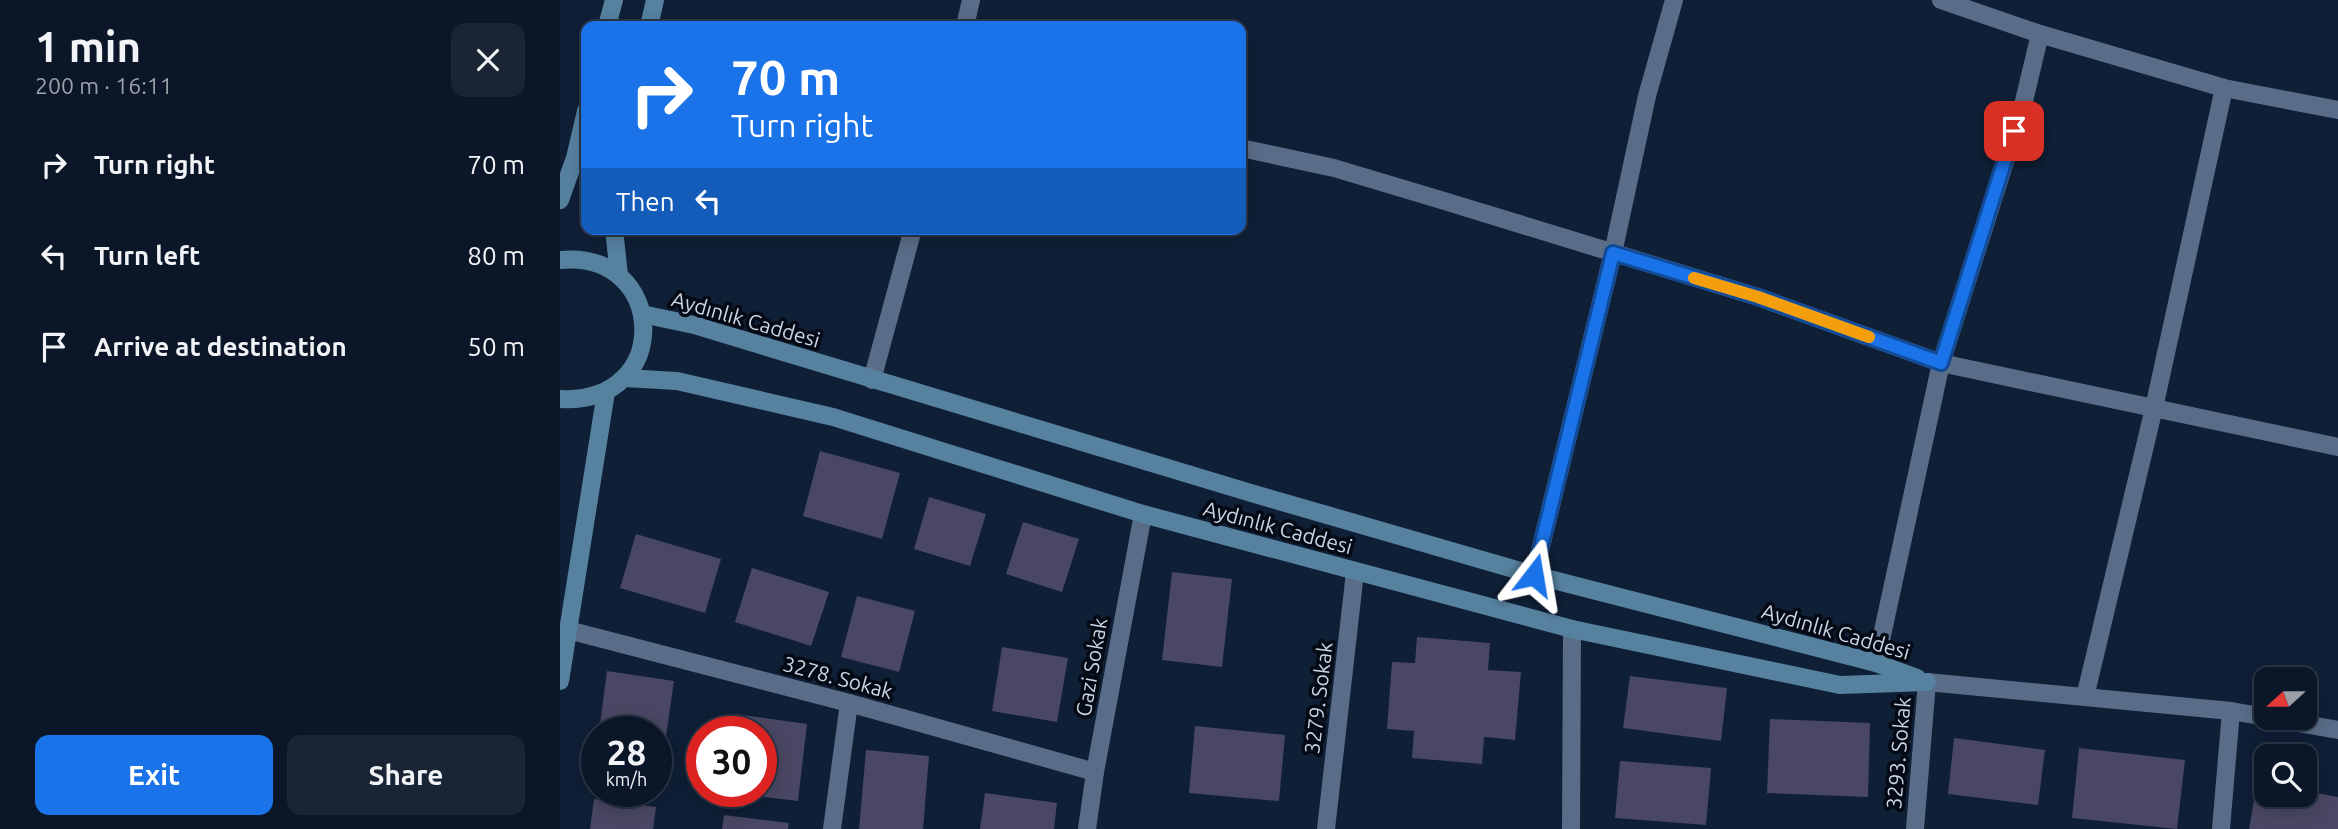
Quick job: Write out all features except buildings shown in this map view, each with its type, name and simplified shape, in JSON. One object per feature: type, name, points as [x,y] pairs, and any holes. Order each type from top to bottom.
[{"type":"main road","points":[[608,21],[614,0]]},
{"type":"main road","points":[[650,21],[655,0]]},
{"type":"main road","points":[[560,200],[581,132]]},
{"type":"main road","points":[[615,235],[619,275]]},
{"type":"main road","points":[[560,260],[577,258],[599,263],[619,275],[634,292],[642,314],[643,337],[638,359],[625,378],[606,392],[584,399],[560,399]]},
{"type":"main road","name":"Aydınlık Caddesi","points":[[642,314],[694,325],[1251,493],[1534,575],[1876,663],[1927,681]]},
{"type":"main road","name":"Aydınlık Caddesi","points":[[625,378],[677,381],[833,417],[1143,514],[1572,629],[1840,684],[1927,681]]},
{"type":"main road","points":[[560,681],[606,392]]},
{"type":"street","points":[[966,21],[971,0]]},
{"type":"street","points":[[1534,575],[1613,253],[1647,96],[1674,0]]},
{"type":"street","points":[[1941,0],[2040,34],[2224,88],[2338,110]]},
{"type":"street","points":[[1876,663],[1941,363],[2023,105],[2040,34]]},
{"type":"street","points":[[2085,697],[2154,408],[2224,88]]},
{"type":"street","points":[[1246,149],[1334,168],[1758,297],[1941,363],[2338,447]]},
{"type":"street","points":[[872,380],[911,235]]},
{"type":"street","name":"Gazi Sokak","points":[[1087,829],[1095,772],[1143,514]]},
{"type":"street","name":"3279. Sokak","points":[[1326,829],[1355,572]]},
{"type":"street","name":"3278. Sokak","points":[[568,629],[849,703],[1095,772]]},
{"type":"street","points":[[1571,829],[1572,629]]},
{"type":"street","name":"Aydınlık Caddesi","points":[[1927,681],[2254,714]]},
{"type":"street","name":"3293. Sokak","points":[[1915,829],[1927,681]]},
{"type":"street","points":[[832,829],[849,703]]},
{"type":"street","points":[[2221,829],[2231,710]]},
{"type":"street","name":"Aydınlık Caddesi","points":[[2317,726],[2338,730]]},
{"type":"slow traffic","points":[[1694,278],[1758,297],[1869,337]]},
{"type":"route","points":[[1534,575],[1613,253],[1758,297],[1941,363],[2014,131]]}]
